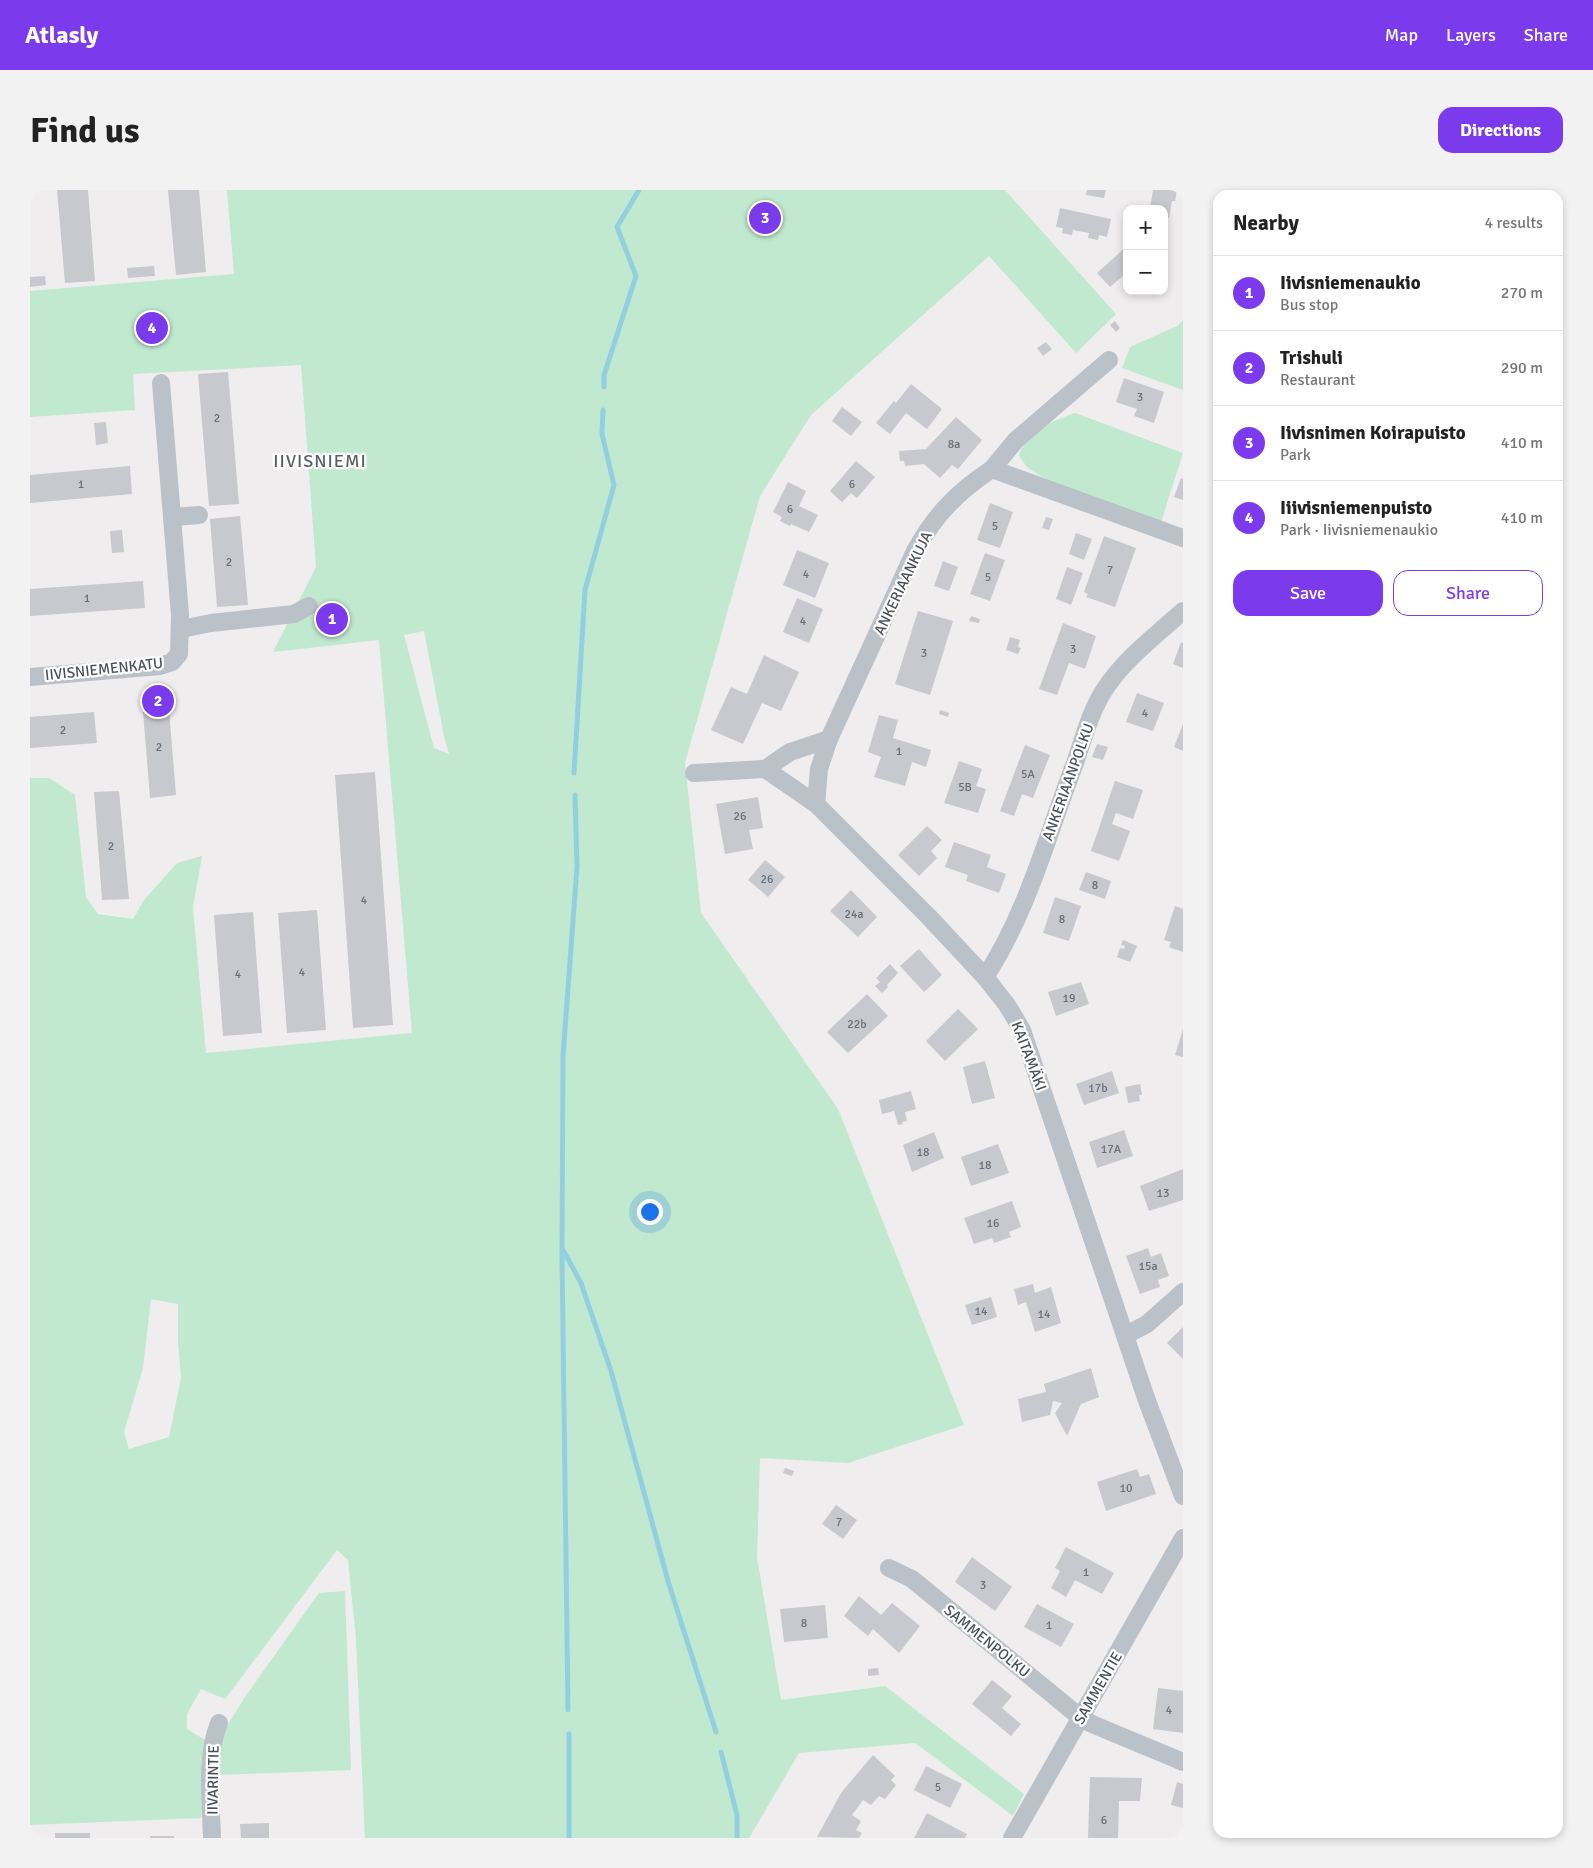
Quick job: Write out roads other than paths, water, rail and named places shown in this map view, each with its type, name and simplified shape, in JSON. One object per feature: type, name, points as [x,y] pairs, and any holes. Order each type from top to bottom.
[{"type":"street","name":"ANKERIAANKUJA","points":[[816,804],[819,769],[829,739],[925,534],[944,507],[972,482],[992,469],[1016,440],[1109,360]]},
{"type":"street","points":[[161,384],[181,629],[210,623],[294,614],[309,606]]},
{"type":"street","points":[[992,469],[1183,538]]},
{"type":"street","points":[[172,517],[199,515]]},
{"type":"street","name":"ANKERIAANPOLKU","points":[[985,977],[999,956],[1032,880],[1102,694],[1122,667],[1183,611]]},
{"type":"street","name":"IIVISNIEMENKATU","points":[[30,676],[160,666],[172,662],[179,654],[181,629]]},
{"type":"street","points":[[694,773],[765,769],[790,752],[829,739]]},
{"type":"street","name":"KAITAMÄKI","points":[[765,769],[816,804],[929,917],[985,977],[1007,1004],[1022,1030],[1146,1398],[1183,1496]]},
{"type":"street","points":[[1126,1335],[1147,1324],[1183,1292]]},
{"type":"street","name":"SAMMENTIE","points":[[1012,1838],[1183,1538]]},
{"type":"street","name":"SAMMENPOLKU","points":[[889,1568],[912,1580],[1081,1718],[1100,1728],[1183,1762]]},
{"type":"street","name":"IIVARINTIE","points":[[212,1838],[211,1760],[213,1738],[219,1723]]},
{"type":"waterway","points":[[604,387],[604,375],[636,276],[617,227],[639,190]]},
{"type":"waterway","points":[[574,773],[585,590],[614,485],[602,434],[603,410]]},
{"type":"waterway","points":[[568,1710],[562,1256],[563,1056],[577,867],[575,795]]},
{"type":"waterway","points":[[563,1250],[581,1283],[611,1371],[668,1581],[716,1732]]},
{"type":"waterway","points":[[569,1734],[569,1838]]},
{"type":"waterway","points":[[721,1752],[737,1815],[737,1838]]},
{"type":"place","name":"Iivisnimen Koirapuisto","points":[[765,218]]},
{"type":"place","name":"Iiivisniemenpuisto","points":[[152,328]]},
{"type":"place","name":"Iivisniemenaukio","points":[[332,619]]},
{"type":"place","name":"Trishuli","points":[[158,701]]},
{"type":"district","name":"IIVISNIEMI","points":[[320,461]]}]
